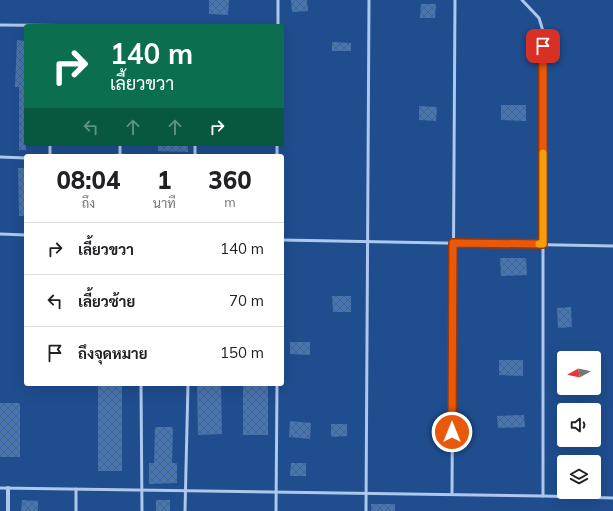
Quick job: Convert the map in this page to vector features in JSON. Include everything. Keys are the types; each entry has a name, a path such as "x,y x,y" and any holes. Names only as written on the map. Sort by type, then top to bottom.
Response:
{"street":[{"path":"8,488 8,511"}],"lane":[{"path":"278,0 278,24"},
{"path":"366,511 369,0"},
{"path":"452,494 455,0"},
{"path":"522,0 539,18 543,30 544,496"},
{"path":"0,25 24,25"},
{"path":"0,157 24,158"},
{"path":"0,234 24,235"},
{"path":"284,240 613,246"},
{"path":"141,386 142,511"},
{"path":"185,511 188,386"},
{"path":"276,386 276,511"},
{"path":"0,488 452,494 613,498"},
{"path":"76,489 76,511"}],"building":[{"path":"209,0 229,0 228,15 209,14"},
{"path":"291,0 307,0 308,11 292,12"},
{"path":"421,4 436,4 435,18 420,18"},
{"path":"17,40 24,41 24,146 26,146 26,150 19,150 19,87 15,87"},
{"path":"332,42 351,43 351,51 332,51"},
{"path":"501,105 526,105 526,121 501,120"},
{"path":"419,106 437,107 436,121 419,120"},
{"path":"158,146 188,146 188,152 158,151"},
{"path":"18,168 24,168 24,216 19,216"},
{"path":"500,258 526,258 527,275 501,276"},
{"path":"332,296 351,296 351,312 333,312"},
{"path":"571,307 572,327 558,328 557,308"},
{"path":"290,342 310,342 310,355 290,354"},
{"path":"499,360 523,360 523,376 499,375"},
{"path":"98,386 122,386 122,471 98,471"},
{"path":"197,386 221,386 222,434 198,435"},
{"path":"243,386 268,386 268,435 243,435"},
{"path":"0,403 20,403 20,457 0,457"},
{"path":"524,415 525,427 498,428 497,416"},
{"path":"290,421 311,423 310,439 289,437"},
{"path":"331,424 347,424 347,436 331,437"},
{"path":"155,427 173,427 172,463 177,463 177,483 149,484 149,463 154,463"},
{"path":"291,463 306,463 306,476 290,476"},
{"path":"22,500 38,501 38,511 21,511"},
{"path":"156,500 170,500 170,511 156,511"},
{"path":"371,504 395,504 395,511 371,511"}],"slow traffic":[{"path":"539,244 543,244 543,153"}],"route":[{"path":"452,432 453,243 543,244 543,46"}]}
